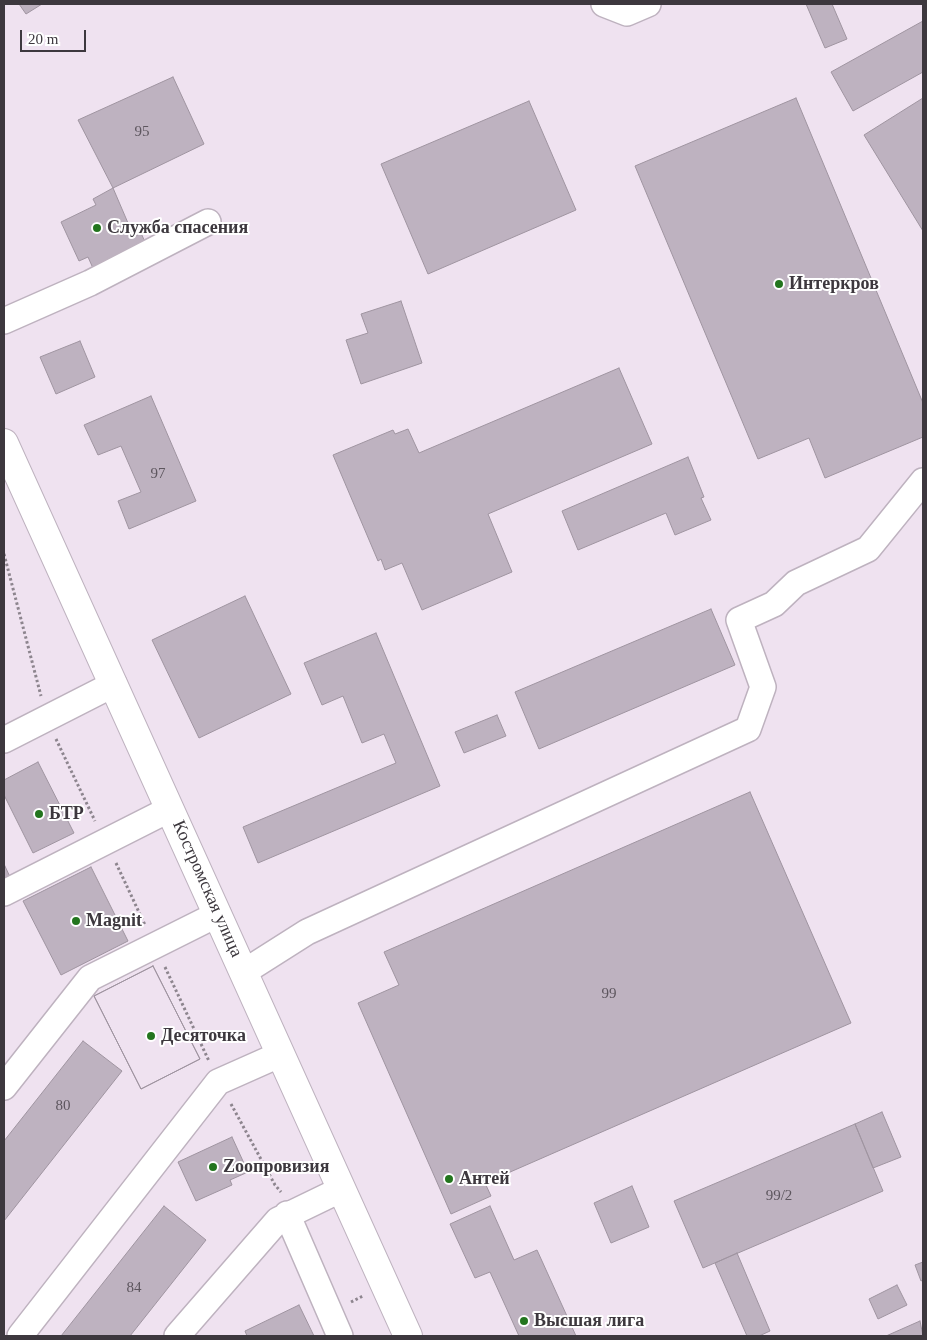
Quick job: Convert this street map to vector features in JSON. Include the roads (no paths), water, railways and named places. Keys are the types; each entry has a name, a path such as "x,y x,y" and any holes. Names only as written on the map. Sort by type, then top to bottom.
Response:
{"main road":[{"name":"Костромская улица","path":"4,442 408,1336"}],"street":[{"path":"604,4 627,13 648,4"},
{"path":"4,320 90,283 208,222"},
{"path":"244,972 307,932 748,730 763,686 739,620 774,604 796,583 868,550 923,481"},
{"path":"4,740 114,684"},
{"path":"4,893 170,809"},
{"path":"4,1087 90,978 218,914"},
{"path":"20,1336 218,1082 281,1054"},
{"path":"177,1336 270,1228 287,1214 342,1189"},
{"path":"287,1214 340,1336"}],"place":[{"name":"Служба спасения","path":"97,228"},
{"name":"Интеркров","path":"779,284"},
{"name":"БТР","path":"39,814"},
{"name":"Magnit","path":"76,921"},
{"name":"Десяточка","path":"151,1036"},
{"name":"Zоопровизия","path":"213,1167"},
{"name":"Антей","path":"449,1179"},
{"name":"Высшая лига","path":"524,1321"}]}
